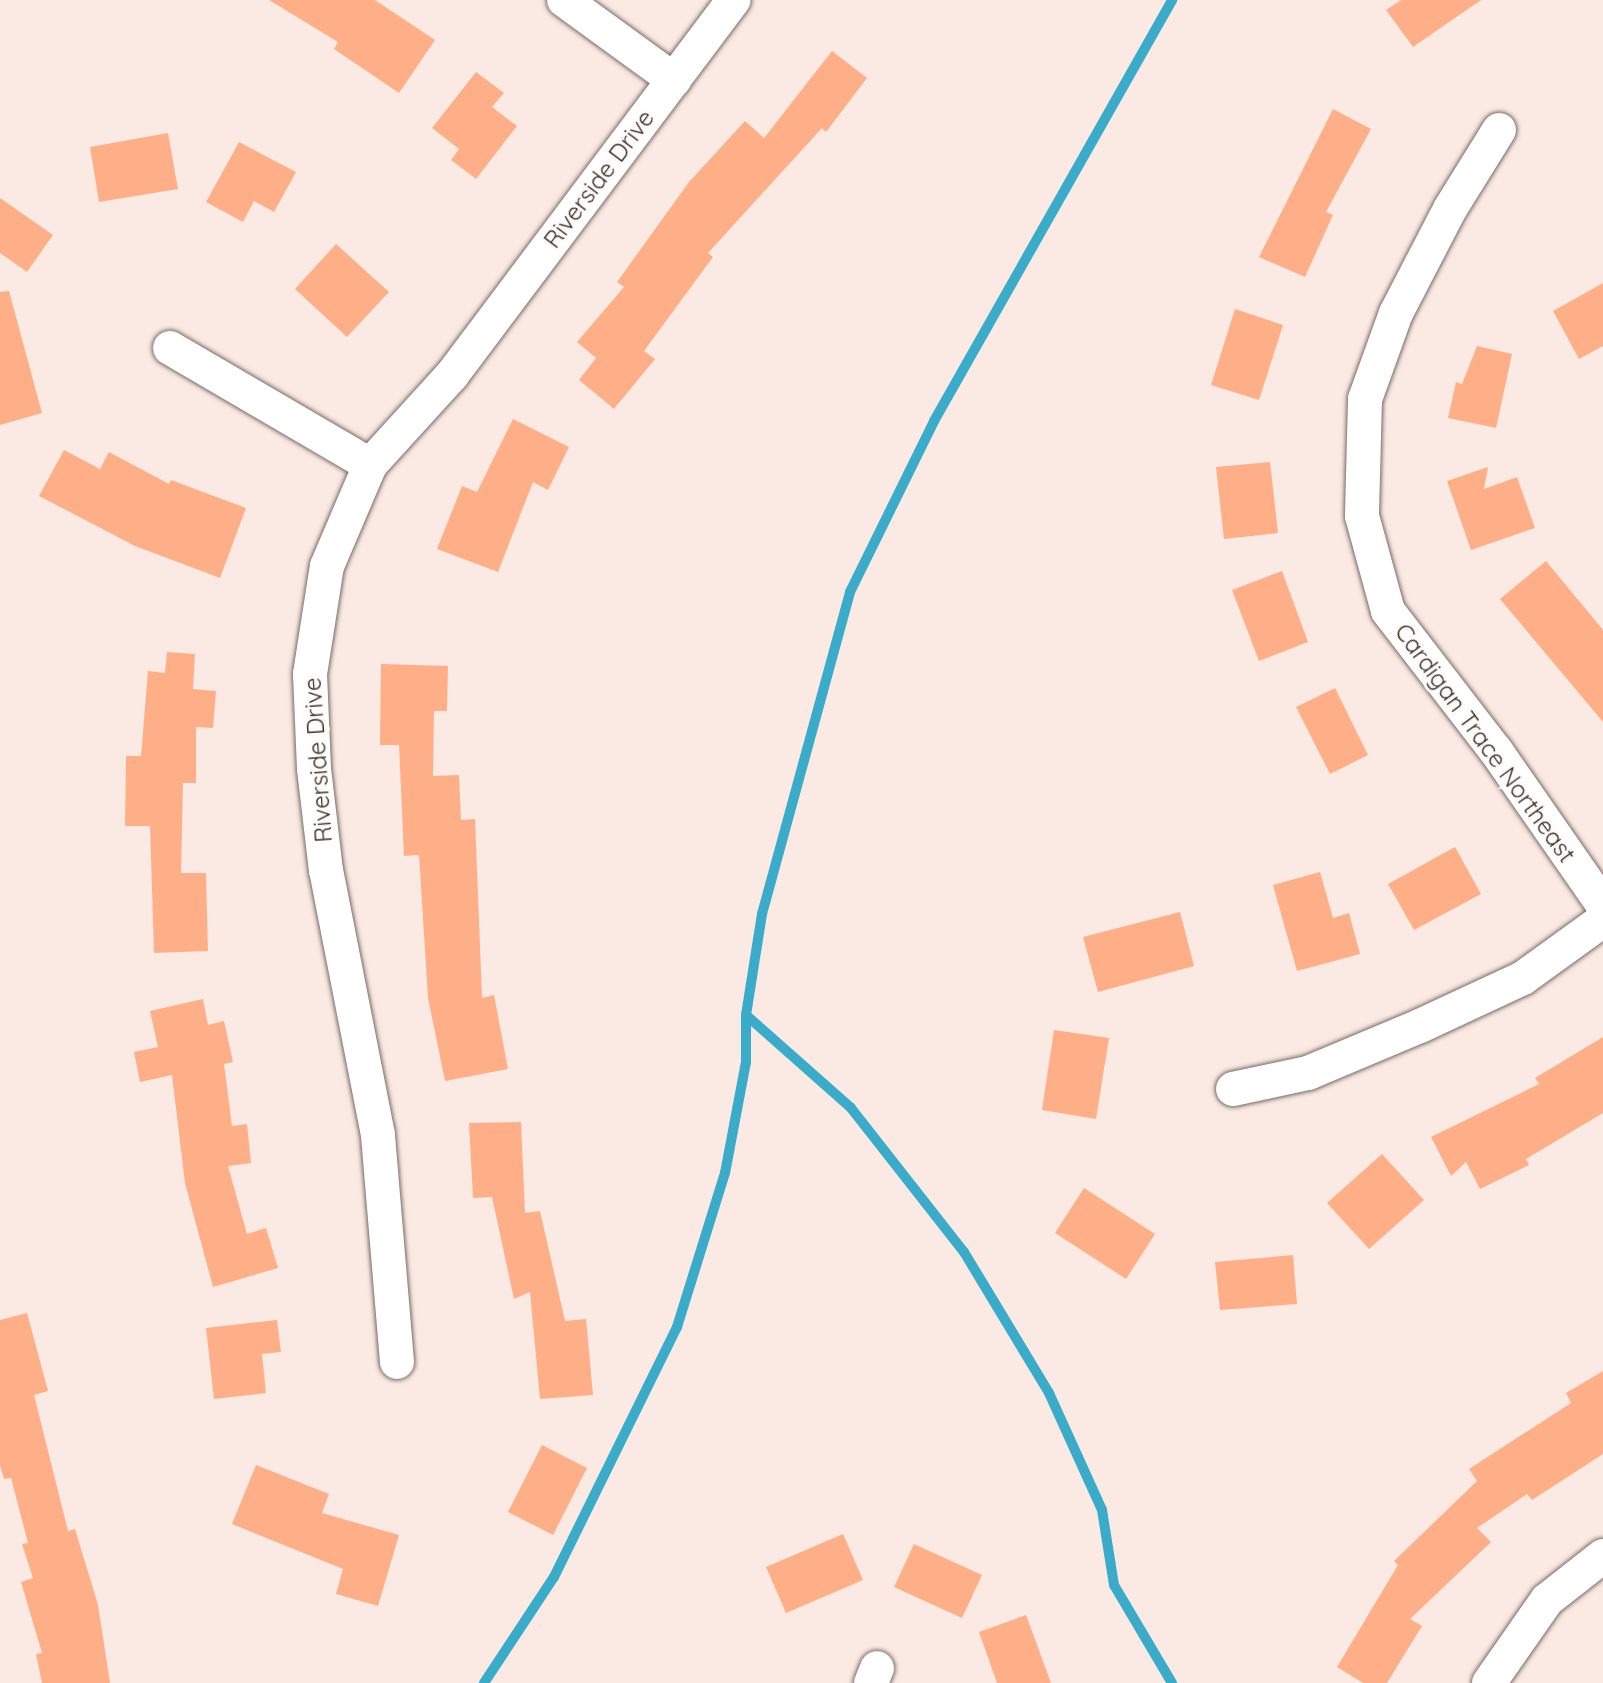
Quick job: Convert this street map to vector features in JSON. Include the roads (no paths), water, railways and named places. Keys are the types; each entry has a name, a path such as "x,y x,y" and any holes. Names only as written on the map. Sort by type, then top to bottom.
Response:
{"street":[{"path":"564,0 674,80"},
{"name":"Riverside Drive","path":"397,1362 378,1135 326,871 310,674 327,566 370,465 452,375 734,0"},
{"name":"Cardigan Trace Northeast","path":"1499,130 1450,209 1396,313 1365,399 1362,516 1388,611 1496,751 1603,905"},
{"path":"170,348 370,465"},
{"path":"1233,1089 1308,1073 1420,1026 1523,978 1603,920"},
{"path":"1489,1683 1547,1600 1603,1556"}],"waterway":[{"path":"484,1683 554,1577 677,1327 725,1173 746,1062 746,1015 762,914 850,592 934,421 1172,0"},
{"path":"746,1015 851,1108 964,1252 1049,1393 1102,1510 1114,1585 1172,1683"}]}
